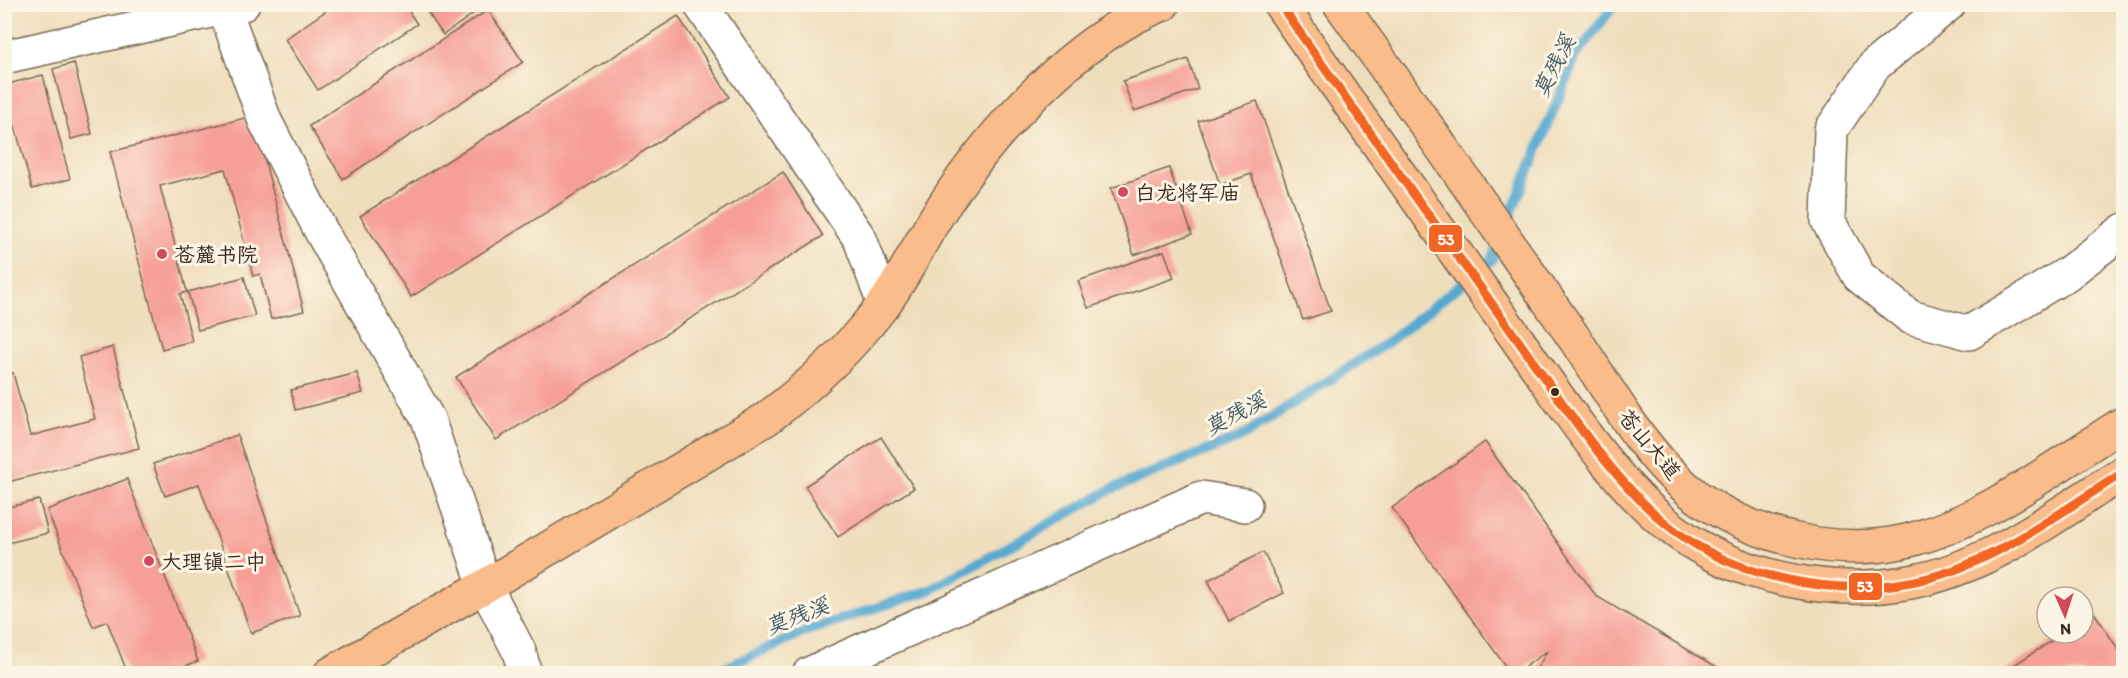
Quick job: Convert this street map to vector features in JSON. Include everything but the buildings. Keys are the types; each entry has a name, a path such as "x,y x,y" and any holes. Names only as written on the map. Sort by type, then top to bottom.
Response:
{"main road":[{"path":"330,674 485,586 766,419 818,377 884,304 942,208 982,152 1031,96 1120,26 1163,4"},
{"name":"苍山大道","path":"1280,4 1351,108 1544,375 1626,484 1672,529 1712,552 1753,569 1810,584 1844,587 1912,582 1951,572 2015,540 2124,472"},
{"name":"苍山大道","path":"1341,4 1579,345 1618,406 1658,458 1698,496 1740,520 1795,539 1815,543 1878,545 1937,532 1994,504 2124,423"}],"street":[{"path":"700,4 860,239 884,304"},
{"path":"1949,4 1875,65 1831,130 1828,220 1859,276 1910,317 1969,333 2067,274 2124,230"},
{"path":"4,57 234,7 265,121 321,231 428,419 485,586 522,662"},
{"path":"809,674 1201,498 1245,505"}],"waterway":[{"name":"莫残溪","path":"711,674 809,630 930,590 1112,489 1241,437 1388,342 1492,260 1576,56 1615,4"}],"transit line":[{"name":"53","path":"1280,4 1589,440 1652,512 1699,547 1756,572 1787,580 1850,587 1910,582 1939,575 1995,552 2048,522 2124,472"}],"place":[{"name":"白龙将军庙","path":"1123,192"},
{"name":"苍麓书院","path":"162,254"},
{"name":"大理镇二中","path":"149,561"}]}
